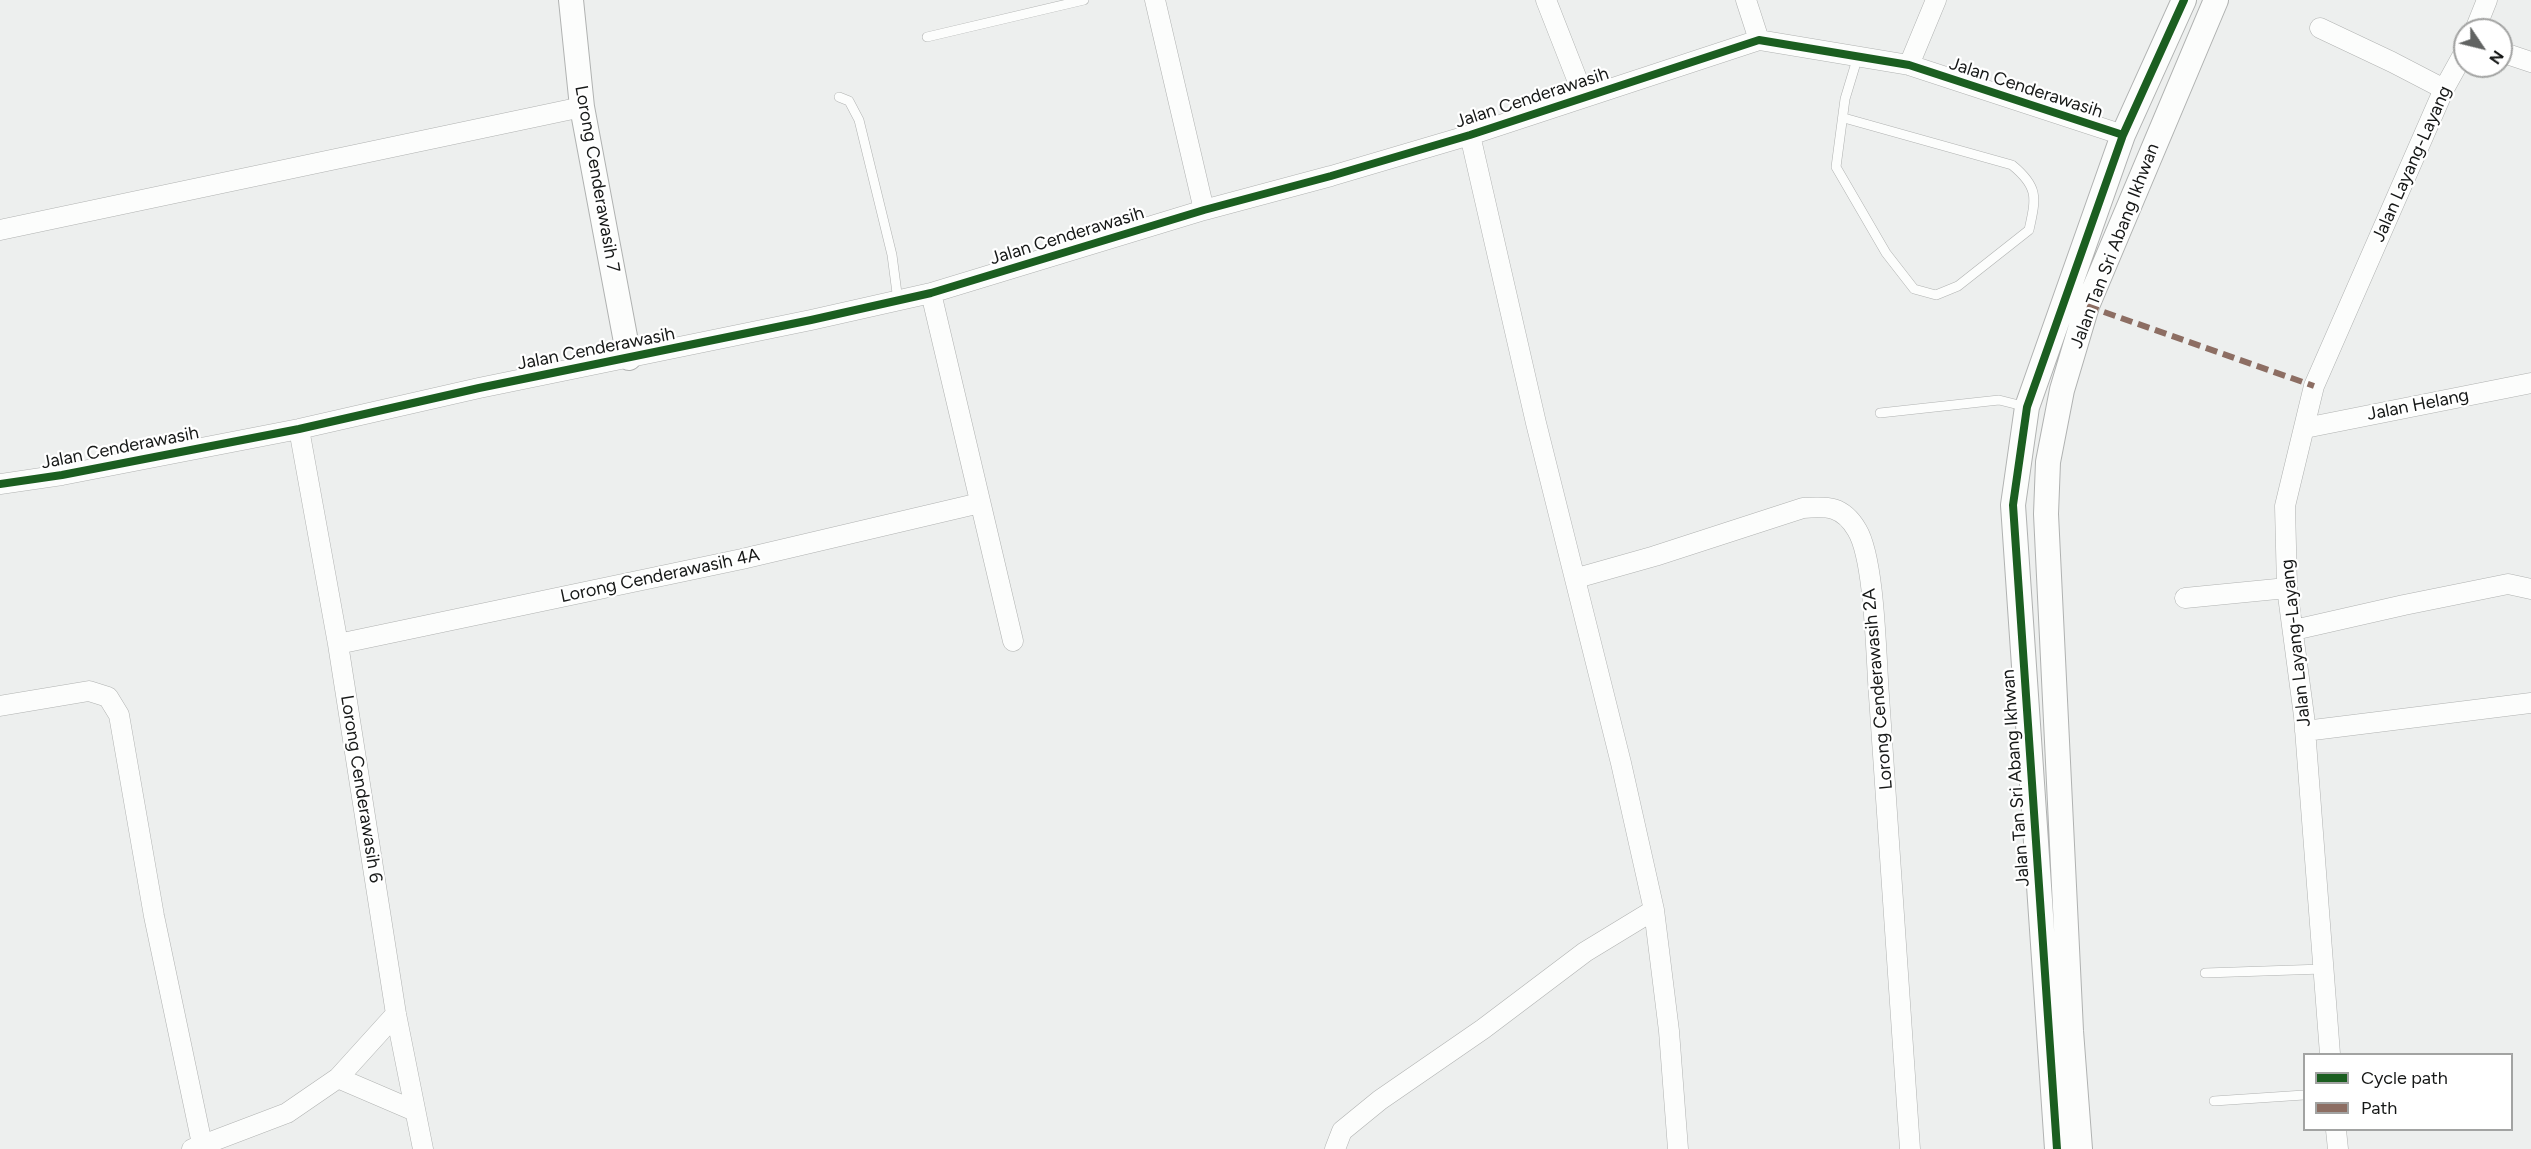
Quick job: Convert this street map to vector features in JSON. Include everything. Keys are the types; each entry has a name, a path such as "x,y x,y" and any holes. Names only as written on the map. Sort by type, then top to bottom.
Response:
{"street":[{"name":"Lorong Cenderawasih 7","path":"571,0 582,107 629,358"},
{"path":"1155,0 1204,210"},
{"path":"1546,0 1584,97"},
{"path":"1746,0 1759,40"},
{"path":"1908,65 1936,0"},
{"name":"Jalan Tan Sri Abang Ikhwan","path":"2057,1149 2013,505 2027,407 2123,135 2184,0"},
{"name":"Jalan Tan Sri Abang Ikhwan","path":"2080,1149 2071,1032 2055,714 2046,514 2048,462 2062,390 2087,306 2216,0"},
{"path":"2480,18 2487,0"},
{"path":"2320,28 2444,89"},
{"name":"Jalan Cenderawasih","path":"0,484 62,475 299,429 479,388 931,293 1204,210 1470,135 1759,40 1908,65 2123,135"},
{"path":"2513,56 2531,62"},
{"name":"Jalan Layang-Layang","path":"2330,1053 2305,731 2287,588 2285,506 2314,386 2453,73"},
{"path":"0,230 582,107"},
{"path":"1470,135 1536,423 1577,578 1654,910 1669,1031 1678,1149"},
{"path":"931,293 1013,641"},
{"name":"Jalan Helang","path":"2305,428 2531,383"},
{"name":"Lorong Cenderawasih 6","path":"299,429 338,644 396,1014 423,1149"},
{"name":"Lorong Cenderawasih 4A","path":"338,644 775,552 980,503"},
{"name":"Lorong Cenderawasih 2A","path":"1577,578 1655,556 1803,508 1828,506 1841,512 1857,530 1867,556 1873,614 1898,942 1910,1149"},
{"path":"2294,630 2508,584 2531,589"},
{"path":"2185,598 2287,588"},
{"path":"0,706 89,691 108,698 119,715 154,916 199,1147 286,1113 338,1078 396,1014"},
{"path":"2305,731 2531,703"},
{"path":"1335,1149 1342,1131 1380,1100 1483,1029 1585,952 1654,910"},
{"path":"338,1078 415,1111"},
{"path":"2336,1131 2338,1149"}],"lane":[{"path":"927,37 1084,0"},
{"path":"1844,118 2012,165 2029,179 2035,203 2029,230 1958,285 1936,296 1914,289 1886,253 1836,167 1845,99 1858,56"},
{"path":"840,97 849,101 859,120 892,255 898,301"},
{"path":"1880,413 1999,400 2027,407"},
{"path":"2205,973 2323,969"},
{"path":"2214,1101 2303,1095"}],"marked path":[{"path":"2087,306 2314,386"}],"cycle path":[{"path":"2057,1149 2013,505 2027,407 2123,135 2184,0"},
{"path":"0,484 62,475 299,429 479,388 931,293 1204,210 1470,135 1759,40 1909,65 2123,135"}]}
